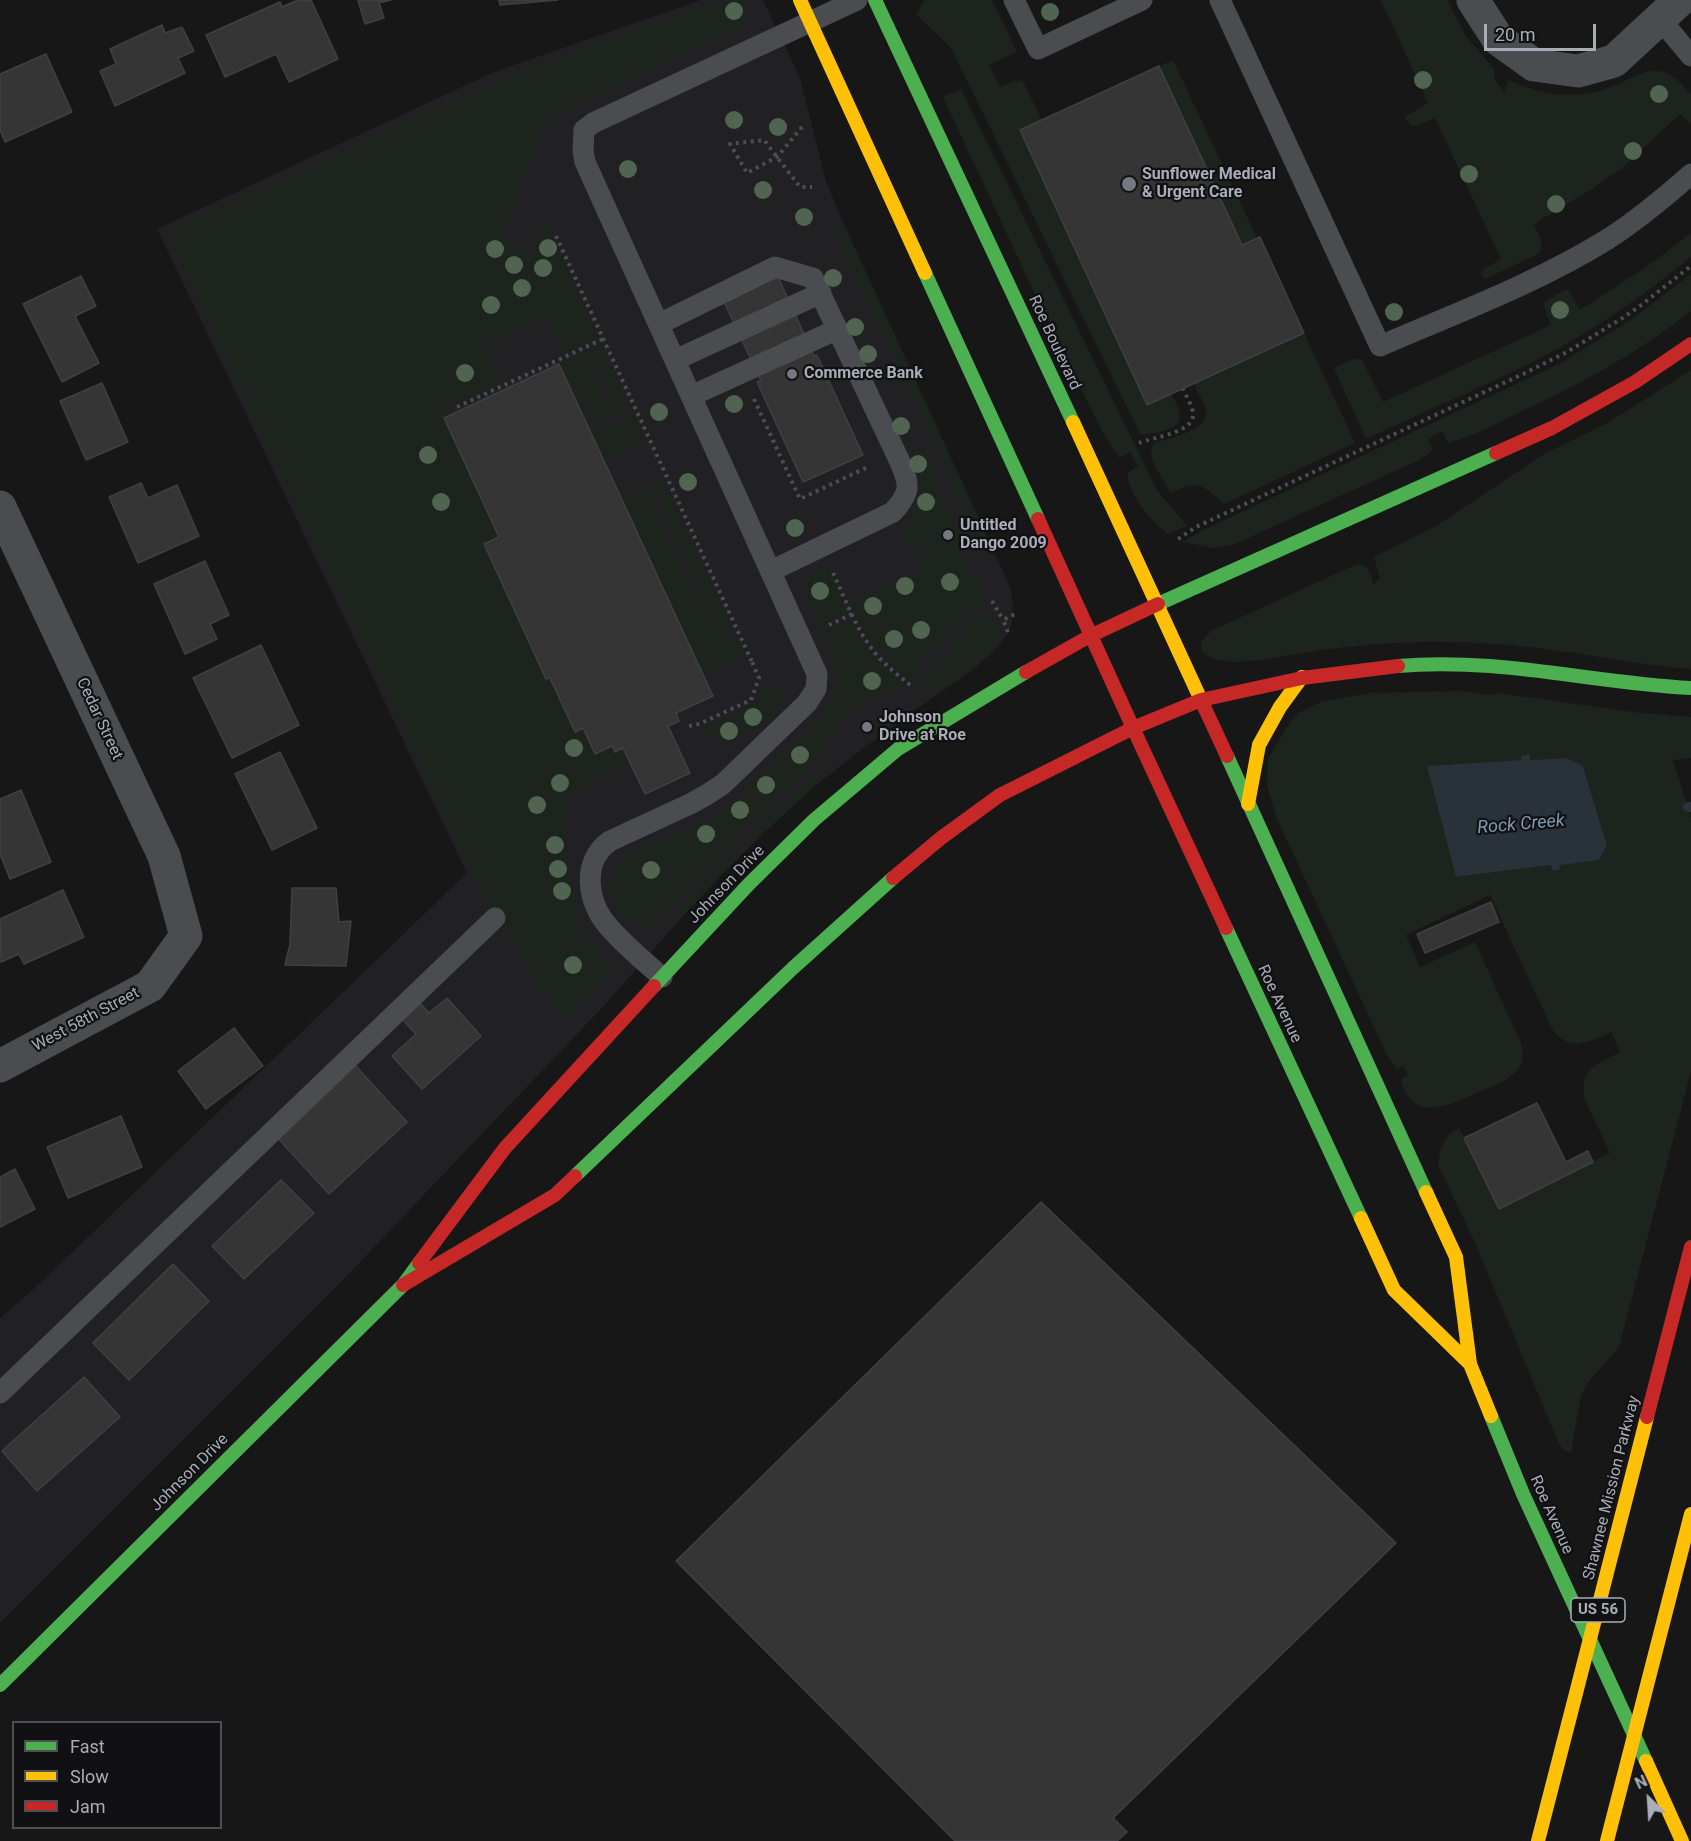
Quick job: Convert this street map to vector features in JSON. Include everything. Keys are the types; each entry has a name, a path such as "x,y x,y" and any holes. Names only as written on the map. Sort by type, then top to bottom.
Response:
{"main road":[{"path":"800,0 1090,636"},
{"name":"Roe Boulevard","path":"875,0 1201,700"},
{"name":"Johnson Drive","path":"0,1685 403,1285 505,1148 749,884 814,820 898,749 1090,636 1552,428 1635,382 1691,344"},
{"name":"Roe Avenue","path":"1090,636 1394,1290 1470,1364"},
{"name":"Johnson Drive","path":"403,1285 555,1195 793,968 941,838 1000,795 1133,728 1201,700 1302,677 1401,666 1474,664 1536,669 1639,684 1691,688"},
{"path":"1248,804 1259,746 1280,706 1302,677"},
{"name":"Roe Avenue","path":"1201,700 1456,1257 1470,1364 1523,1494 1682,1841"},
{"name":"Shawnee Mission Parkway","path":"1538,1841 1691,1248"},
{"path":"1607,1841 1691,1514"}],"street":[{"path":"1473,0 1498,39 1534,64 1578,71 1614,61 1670,10"},
{"name":"Cedar Street","path":"0,507 164,856 186,936"},
{"name":"West 58th Street","path":"0,1065 150,986 186,936"}],"lane":[{"path":"662,977 608,926 601,915 591,887 590,872 594,859 600,848 610,841 692,803 723,784 807,703 818,682 817,674 771,571 585,162 584,130 593,123 857,0"},
{"path":"1014,0 1038,49 1142,0"},
{"path":"1220,0 1380,346 1549,272 1608,238 1666,196 1691,174"},
{"path":"1670,10 1691,56"},
{"path":"659,324 775,267 813,278 906,478 908,488 906,495 893,512 771,571"},
{"path":"675,360 821,293"},
{"path":"691,396 837,329"},
{"path":"0,1393 495,918"}],"path":[{"path":"802,127 777,157 747,173 730,144 764,140 777,157 800,187 812,187"},
{"path":"556,236 759,678 751,700 699,724 689,726"},
{"path":"1178,539 1196,527 1567,352 1640,306 1691,266"},
{"path":"457,407 603,339"},
{"path":"1139,443 1188,427 1194,417 1183,389"},
{"path":"753,397 800,499 877,462"},
{"path":"832,571 872,650 910,685"},
{"path":"992,601 1008,632"},
{"path":"1002,620 1017,613"},
{"path":"820,629 852,614"}],"shaded area":[{"path":"701,0 763,0 800,78 826,181 839,213 1010,587 1013,603 1012,622 1008,632 1000,644 974,669 899,721 817,784 779,818 705,891 602,1008 341,1282 0,1623 0,1318 36,1287 467,873 157,229 494,72"},
{"path":"726,0 740,0 750,23 570,107 552,119 538,138 501,240 533,253 545,223 597,336 564,352 547,316 486,346 501,381 440,410 499,537 484,544 546,679 550,678 575,732 583,728 595,754 612,746 623,748 630,761 582,790 568,807 565,817 565,845 576,914 585,932 613,967 567,1019 543,993 473,873 166,233 534,65"},
{"path":"925,0 992,0 1017,52 989,65 1000,87 1016,80 1017,83 1022,80 1042,120 1020,130 1147,405 1171,394 1177,406 1180,418 1178,423 1169,429 1140,434 953,52 916,14"},
{"path":"1381,0 1447,0 1465,35 1495,70 1494,79 1504,92 1509,80 1542,92 1574,95 1598,91 1647,72 1657,71 1678,81 1691,95 1691,124 1680,114 1622,168 1534,224 1541,243 1538,254 1485,279 1481,271 1501,259 1435,118 1413,127 1406,120 1406,116 1428,103"},
{"path":"1173,60 1257,238 1242,245 1159,66"},
{"path":"961,89 1157,490 1187,526 1168,534 1147,515 1136,499 1127,473 1138,466 1130,452 1119,458 1102,431 1053,333 943,97"},
{"path":"839,222 845,227 979,519 982,529 976,533 833,225"},
{"path":"1691,233 1691,257 1601,323 1522,367 1366,439 1334,368 1351,360 1362,360 1383,402 1551,325 1543,303 1564,290 1568,290 1580,310 1648,266"},
{"path":"1691,274 1691,311 1650,341 1584,380 1466,437 1448,443 1442,431 1428,439 1433,450 1419,460 1235,544 1214,548 1182,542 1205,529 1559,364 1629,321"},
{"path":"1304,333 1355,443 1224,504 1200,486 1188,486 1171,493 1153,461 1152,448 1154,443 1193,430 1204,420 1205,407 1194,384"},
{"path":"601,346 630,407 595,423 580,391 573,394 559,364","holes":["593,363 598,365 610,392 606,398 589,368"]},
{"path":"1691,370 1691,669 1534,648 1454,642 1374,644 1235,662 1222,661 1201,651 1201,642 1211,631 1357,564 1367,568 1374,584 1380,578 1374,557 1436,526 1544,454 1609,422"},
{"path":"634,416 645,440 603,459 592,435"},
{"path":"920,447 967,548 963,559 964,569 969,576 980,576 984,601 908,679 875,647 852,603 923,570 904,531 917,492 915,476 906,453"},
{"path":"662,480 718,601 710,605 714,613 722,609 743,655 702,674 621,499","holes":["652,496 658,497 702,592 700,599 697,600 695,597 650,501"]},
{"path":"828,568 848,613 819,626 807,601 805,588 810,577"},
{"path":"990,609 1004,638 989,656 941,691 911,690 978,617"},
{"path":"851,620 873,655 904,685 895,691 869,700 844,718 832,734 823,753 721,851 661,915 645,928 630,918 613,895 614,869 632,852 704,820 741,797 818,721 831,704 837,674 822,633"},
{"path":"762,687 786,695 754,728 746,734 730,739 719,739 701,734 702,729 755,704"},
{"path":"1461,691 1489,695 1498,693 1640,713 1691,717 1691,758 1673,760 1691,818 1691,1071 1619,1347 1586,1385 1581,1396 1571,1452 1565,1451 1559,1444 1476,1245 1438,1165 1441,1147 1449,1134 1459,1128 1499,1208 1610,1153 1585,1100 1584,1081 1587,1074 1597,1064 1620,1052 1611,1032 1579,1044 1565,1041 1552,1029 1490,895 1406,935 1420,967 1475,942 1521,1043 1523,1055 1521,1063 1517,1071 1503,1081 1446,1105 1434,1108 1423,1107 1414,1103 1406,1094 1401,1079 1408,1075 1404,1066 1397,1069 1387,1055 1277,819 1267,786 1268,759 1290,722 1300,712 1323,701 1371,693","holes":["1530,755 1530,760 1567,758 1583,766 1607,844 1559,865 1559,870 1552,870 1551,865 1457,877 1427,766 1522,760"]},
{"path":"818,771 817,784 768,829 750,841 747,837"},
{"path":"739,844 742,847 733,863 687,912 675,922 663,927 676,911"}],"water":[{"name":"Rock Creek","path":"1530,754 1530,760 1567,758 1583,766 1607,845 1599,860 1560,865 1559,870 1552,870 1551,865 1456,877 1427,766 1521,760 1521,756"}],"building":[{"path":"298,0 311,0 338,59 289,82 276,54 225,77 206,35 280,2 282,7"},
{"path":"358,0 391,0 379,3 384,18 365,24"},
{"path":"499,0 558,0 500,5"},
{"path":"162,25 165,33 182,27 194,51 178,58 185,73 115,106 100,71 116,64 110,49"},
{"path":"46,54 72,112 5,142 0,130 0,74"},
{"name":"Sunflower Medical & Urgent Care","path":"1159,66 1242,245 1260,237 1304,333 1147,405 1020,130"},
{"path":"81,276 96,306 75,316 99,363 62,382 23,304"},
{"name":"Commerce Bank","path":"778,277 863,455 803,482 757,382 761,381 724,302"},
{"path":"559,364 713,696 676,713 679,721 668,726 690,773 645,794 623,748 615,752 612,746 595,754 583,728 575,732 550,678 546,679 484,544 499,537 444,418"},
{"path":"102,383 128,442 86,460 60,401"},
{"path":"141,483 148,498 177,485 199,536 138,563 109,497"},
{"path":"205,561 229,615 210,624 217,639 185,654 154,584"},
{"path":"261,645 299,725 232,758 193,678"},
{"path":"280,752 317,828 272,850 235,774"},
{"path":"21,790 51,862 10,879 0,854 0,799"},
{"path":"292,888 336,888 339,922 351,921 346,966 285,965 290,944"},
{"path":"63,890 84,937 24,964 19,954 1,962 0,919"},
{"path":"1491,902 1499,922 1425,953 1417,934"},
{"path":"447,998 481,1036 422,1089 392,1056 416,1034 402,1019 420,1003 429,1013"},
{"path":"234,1028 263,1066 206,1109 178,1071"},
{"path":"352,1062 407,1122 329,1194 274,1134"},
{"path":"1537,1103 1566,1162 1588,1151 1593,1162 1499,1209 1464,1138"},
{"path":"121,1116 142,1167 68,1198 47,1147"},
{"path":"15,1169 35,1209 0,1227 0,1177"},
{"path":"281,1180 314,1213 244,1279 212,1246"},
{"path":"1041,1202 1396,1543 1113,1818 1127,1832 1117,1841 955,1841 676,1561"},
{"path":"173,1264 209,1301 129,1380 93,1343"},
{"path":"84,1377 120,1417 37,1491 2,1451"}],"traffic: fast":[{"path":"875,0 1073,422"},
{"path":"925,273 1038,519"},
{"path":"1158,604 1496,453"},
{"path":"1398,666 1472,665 1691,688"},
{"path":"654,986 749,884 814,820 898,749 1026,672"},
{"path":"1227,756 1426,1192"},
{"path":"575,1176 793,968 893,878"},
{"path":"1226,928 1361,1218"},
{"path":"0,1685 403,1285 419,1263"},
{"path":"1491,1416 1523,1494 1646,1761"}],"traffic: slow":[{"path":"800,0 925,273"},
{"path":"1073,422 1201,700"},
{"path":"1248,804 1259,745 1280,707 1302,677"},
{"path":"1426,1192 1456,1257 1470,1364 1491,1416"},
{"path":"1361,1218 1394,1290 1470,1364"},
{"path":"1538,1841 1647,1417"},
{"path":"1607,1841 1691,1514"},
{"path":"1646,1761 1682,1841"}],"traffic: jam":[{"path":"1496,453 1552,428 1635,382 1691,344"},
{"path":"1038,519 1133,728"},
{"path":"1026,672 1090,636 1158,604"},
{"path":"1201,700 1302,678 1398,666"},
{"path":"893,878 941,838 1000,795 1133,728 1201,700 1227,756"},
{"path":"1133,728 1226,928"},
{"path":"419,1263 505,1148 654,986"},
{"path":"403,1285 555,1195 575,1176"},
{"path":"1647,1417 1691,1247"}],"place":[{"name":"Sunflower Medical & Urgent Care","path":"1129,184"},
{"name":"Commerce Bank","path":"792,374"},
{"name":"Untitled Dango 2009","path":"948,535"},
{"name":"Johnson Drive at Roe","path":"867,727"}]}
